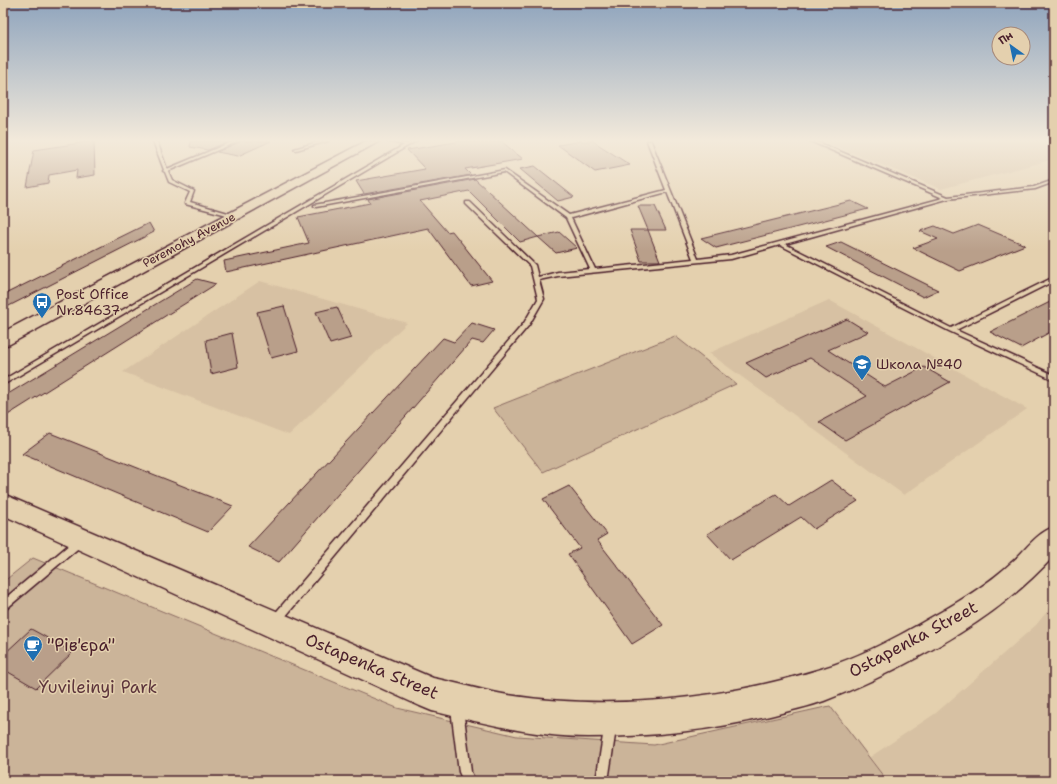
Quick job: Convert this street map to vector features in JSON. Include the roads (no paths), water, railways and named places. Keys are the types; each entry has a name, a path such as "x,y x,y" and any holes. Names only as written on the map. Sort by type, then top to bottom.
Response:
{"street":[{"name":"Peremohy Avenue","path":"3,340 306,178"},
{"name":"Ostapenka Street","path":"3,504 432,694 508,712 587,720 667,717 758,703 823,685 882,659 940,629 988,599 1021,572 1054,538"}],"lane":[{"path":"169,178 172,183 192,191 187,200 189,204 233,216"},
{"path":"3,383 350,178"},
{"path":"316,206 469,178"},
{"path":"514,178 568,217 593,271"},
{"path":"663,178 696,261"},
{"path":"899,178 947,198"},
{"path":"536,279 593,271 731,257 947,198 1034,188 1054,181"},
{"path":"568,217 668,190"},
{"path":"273,623 527,324 541,299 533,266 468,203"},
{"path":"782,244 952,330 1054,378"},
{"path":"952,330 1054,279"},
{"path":"3,606 82,539"},
{"path":"456,700 465,772 469,781"},
{"path":"602,781 611,719"}],"place":[{"name":"Post Office Nr.84637","path":"42,319"},
{"name":"Школа №40","path":"862,381"},
{"name":"\"Рів'єра\"","path":"33,662"}],"park label":[{"name":"Yuvileinyi Park","path":"98,687"}]}
